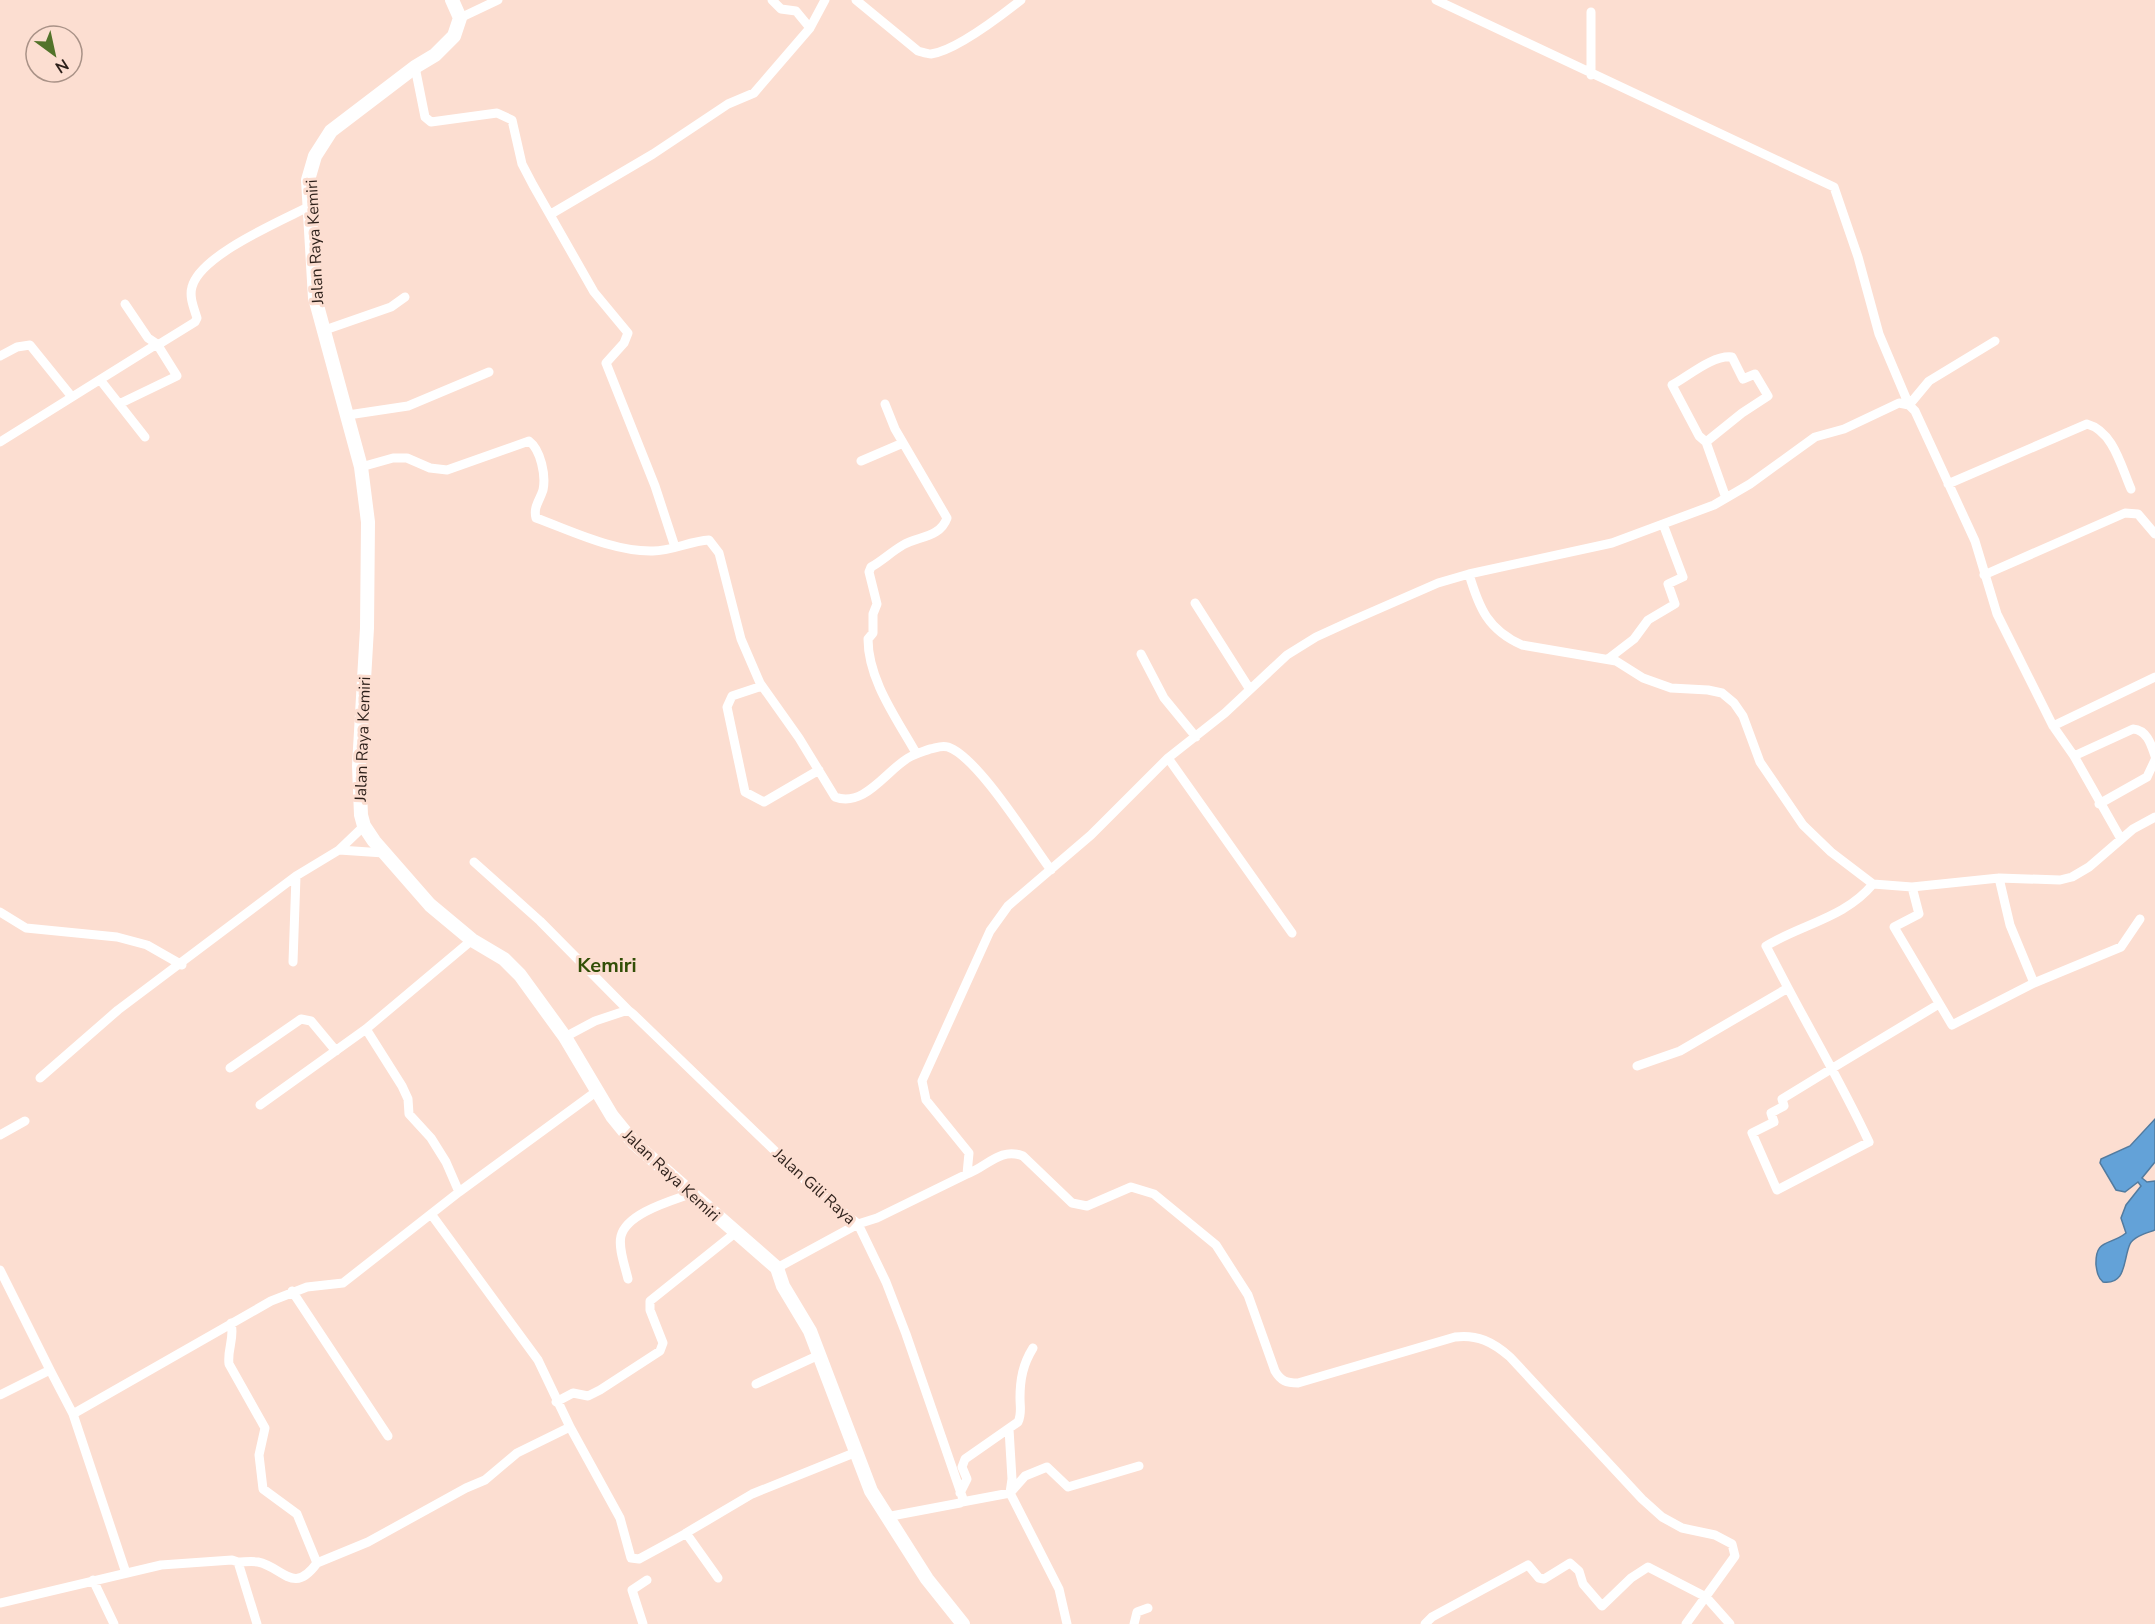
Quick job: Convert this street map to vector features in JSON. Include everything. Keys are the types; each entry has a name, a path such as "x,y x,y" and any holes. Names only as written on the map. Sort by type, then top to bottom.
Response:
{"street":[{"path":"452,0 460,18 498,0"},
{"path":"772,0 781,9 796,11 810,28"},
{"path":"551,214 653,154 728,104 754,93 810,28 825,0"},
{"path":"856,0 918,51 930,54 943,50 996,20 1021,0"},
{"path":"1436,0 1834,188 1858,257 1879,334 1909,405 1915,411 1975,541 1997,614 2053,726 2074,756 2099,804 2121,839"},
{"path":"1591,12 1592,75"},
{"name":"Jalan Raya Kemiri","path":"460,18 454,36 435,55 415,67 332,131 315,156 308,180 315,298 322,331 348,415 361,467 368,522 359,766 359,801 364,826 430,905 472,940 513,967 565,1038 597,1091 634,1143 777,1268 783,1286 810,1331 854,1453 886,1517 927,1579 963,1624"},
{"path":"415,67 425,117 431,122 500,114 512,120 522,164 594,292 628,333 624,343 606,363 655,486 675,547"},
{"path":"0,442 195,322 197,318 190,296 194,280 219,256 242,240 310,206"},
{"path":"322,331 376,313 405,297"},
{"path":"119,404 177,376 157,344 148,338 125,304"},
{"path":"1909,405 1929,381 1995,340"},
{"path":"0,356 17,347 30,345 72,397"},
{"path":"1706,442 1742,412 1768,396 1755,374 1743,379 1732,357 1725,357 1705,365 1672,386 1699,436 1706,442 1726,498"},
{"path":"348,415 408,406 489,372"},
{"path":"101,381 145,436"},
{"path":"967,1174 969,1153 926,1100 922,1081 990,931 1008,906 1051,870 1168,758 1196,737 1287,655 1316,637 1438,583 1469,574 1612,543 1663,524 1726,498 1815,436 1844,429 1886,407 1899,403 1909,405"},
{"path":"885,404 903,443 926,478 947,518 944,526 935,533 903,545 871,567 869,572 877,604 873,614 873,633 868,639 872,667 889,705 916,753"},
{"path":"1948,484 2087,424 2098,427 2106,435 2131,489"},
{"path":"361,467 393,458 407,458 430,468 447,470 529,441 536,449 543,471 543,490 536,507 536,518 593,539 638,550 654,551 709,540 719,553 741,639 762,686 835,797 853,799 863,795 916,753 940,746 948,747 964,758 979,773 1051,870"},
{"path":"861,461 903,443"},
{"path":"1984,575 2125,513 2138,514 2155,534"},
{"path":"1608,658 1634,639 1648,620 1675,604 1668,584 1683,577 1663,524"},
{"path":"1469,574 1482,613 1510,640 1535,648 1608,658 1656,684 1671,688 1722,693 1734,703 1743,716 1760,762 1803,825 1854,872 1874,884 1912,887 1999,878 2060,880 2072,877 2089,867 2133,829 2155,818"},
{"path":"1195,603 1249,688"},
{"path":"1141,654 1164,698 1196,737"},
{"path":"2053,726 2155,677"},
{"path":"762,686 732,696 727,707 745,792 764,802 819,770"},
{"path":"2074,756 2133,729 2145,735 2155,756"},
{"path":"1168,758 1292,933"},
{"path":"2099,804 2147,777 2154,767"},
{"path":"40,1078 118,1010 182,965 296,876 339,850 364,826"},
{"path":"339,850 384,852"},
{"name":"Jalan Gili Raya","path":"474,862 540,921 628,1011 807,1182 858,1224 886,1282 906,1335 961,1497"},
{"path":"293,962 296,876"},
{"path":"1999,878 2010,925 2034,983"},
{"path":"1874,884 1860,897 1829,918 1766,946 1831,1069 1869,1142 1777,1190 1752,1132 1774,1121 1771,1113 1784,1106 1782,1099 1831,1069 1939,1004"},
{"path":"1912,887 1919,914 1894,927 1953,1025 2034,983 2121,947 2140,919"},
{"path":"0,912 27,928 117,937 147,945 182,965"},
{"path":"260,1106 366,1029 472,940"},
{"path":"1637,1066 1680,1051 1788,988"},
{"path":"565,1038 595,1021 628,1011"},
{"path":"230,1068 301,1019 311,1021 336,1051"},
{"path":"366,1029 402,1086 408,1098 409,1114 441,1154 459,1192"},
{"path":"73,1414 231,1323 292,1291 343,1282 459,1192 597,1091"},
{"path":"0,1135 25,1121"},
{"path":"777,1268 858,1224 877,1218 1005,1153 1013,1152 1023,1156 1072,1203 1079,1205 1087,1206 1131,1187 1154,1194 1216,1245 1248,1295 1275,1371 1280,1379 1287,1383 1298,1383 1455,1336 1467,1335 1488,1340 1510,1357 1642,1499 1662,1516 1682,1528 1715,1535 1732,1544 1735,1556 1686,1624"},
{"path":"628,1279 621,1244 624,1230 648,1209 690,1194"},
{"path":"431,1214 538,1360 556,1402 620,1518 631,1557 639,1559 752,1494 854,1453"},
{"path":"556,1402 573,1393 588,1396 660,1351 663,1342 650,1310 650,1301 735,1233"},
{"path":"0,1270 24,1313 73,1414 126,1573"},
{"path":"292,1291 387,1436"},
{"path":"231,1323 234,1340 229,1352 229,1364 265,1428 259,1455 263,1489 297,1514 317,1563"},
{"path":"961,1497 967,1479 962,1467 965,1459 1009,1429 1021,1416 1021,1376 1026,1360 1034,1348"},
{"path":"756,1384 819,1355"},
{"path":"0,1395 50,1370"},
{"path":"0,1603 175,1563 227,1560 257,1562 283,1577 295,1579 307,1574 317,1563 368,1542 466,1488 485,1480 517,1453 570,1427"},
{"path":"1009,1429 1012,1479 1010,1493 1059,1589 1067,1624"},
{"path":"886,1517 961,1497 1010,1493 1025,1476 1042,1468 1051,1470 1068,1487 1139,1466"},
{"path":"685,1534 718,1578"},
{"path":"238,1562 257,1624"},
{"path":"1425,1624 1432,1617 1528,1565 1539,1578 1544,1579 1568,1564 1573,1564 1579,1571 1583,1584 1602,1606 1631,1578 1648,1567 1706,1597 1730,1624"},
{"path":"93,1580 114,1624"},
{"path":"643,1624 632,1590 647,1580"},
{"path":"1134,1624 1137,1612 1148,1608"}],"water":[{"path":"2155,1119 2155,1162 2142,1178 2147,1182 2155,1181 2155,1230 2132,1241 2120,1275 2111,1282 2103,1282 2096,1268 2098,1250 2101,1246 2126,1233 2121,1218 2126,1205 2141,1186 2138,1182 2125,1192 2116,1190 2100,1163 2101,1159 2130,1146"}],"district":[{"name":"Kemiri","path":"607,965"}]}
